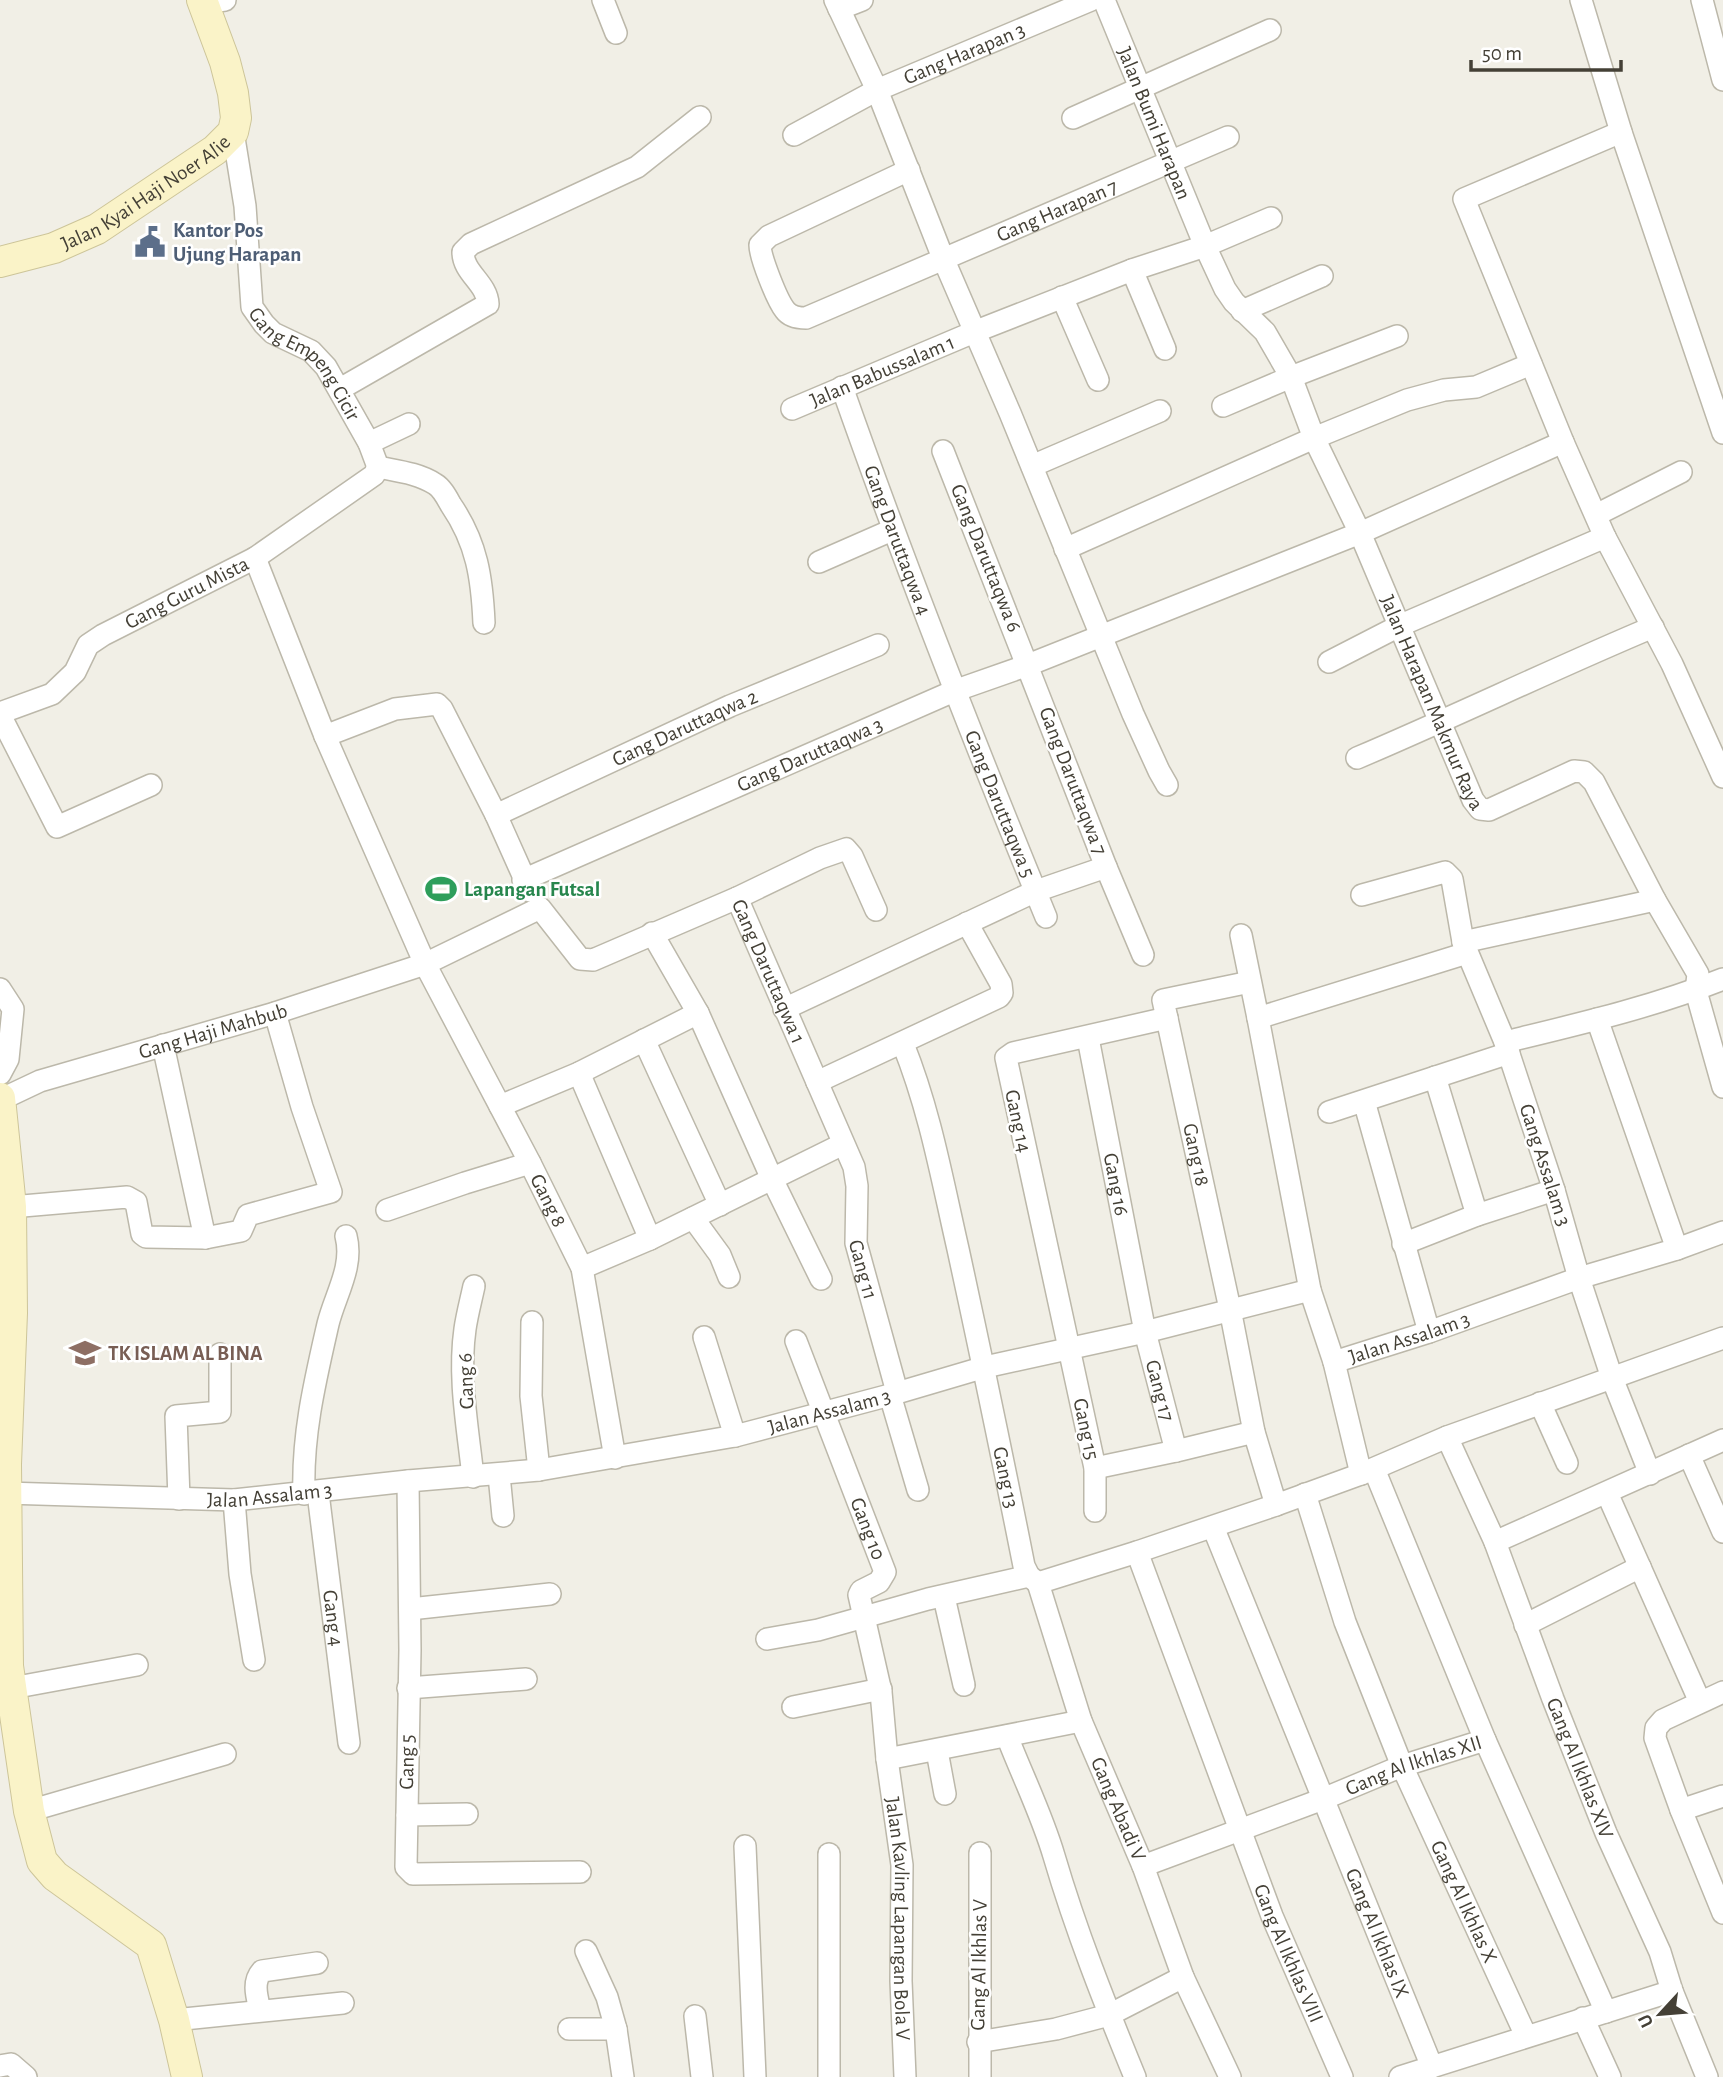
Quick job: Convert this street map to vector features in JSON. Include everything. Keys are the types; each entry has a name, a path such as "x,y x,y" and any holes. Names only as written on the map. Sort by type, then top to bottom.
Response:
{"street":[{"path":"603,0 616,33"},
{"path":"862,0 837,5 877,90 943,258 1138,725 1167,785"},
{"name":"Gang Harapan 3","path":"794,135 877,90 1091,0"},
{"name":"Jalan Bumi Harapan","path":"1104,0 1225,289 1242,311 1265,332 1291,377"},
{"path":"1581,0 1621,132 1723,433"},
{"name":"Jalan Kyai Haji Noer Alie","path":"0,262 54,248 97,229 215,150 233,132 236,118 233,93 210,1"},
{"path":"1711,10 1723,80"},
{"path":"1073,118 1270,30"},
{"path":"340,388 488,304 488,295 463,261 463,252 471,244 637,167 700,117"},
{"name":"Gang Empeng Cicir","path":"233,132 245,206 251,307 273,333 311,351 326,367 369,443 378,467"},
{"path":"1621,132 1464,199 1563,442 1605,537 1653,627 1723,777"},
{"name":"Gang Harapan 7","path":"909,170 769,236 760,245 760,256 785,311 796,318 806,318 1228,137"},
{"path":"974,332 1132,270 1205,246 1271,218"},
{"path":"1132,270 1164,349"},
{"path":"1242,311 1322,276"},
{"path":"1062,297 1098,380"},
{"name":"Jalan Babussalam 1","path":"792,409 974,332"},
{"path":"1223,406 1397,336"},
{"path":"1065,549 1406,400 1444,390 1476,387 1531,364"},
{"name":"Jalan Harapan Makmur Raya","path":"1291,377 1314,438 1401,625 1473,800 1480,809 1489,810 1574,771 1584,772 1594,782 1655,900 1698,974 1696,991 1723,1087"},
{"name":"Gang Daruttaqwa 4","path":"842,387 892,530 931,625 954,691"},
{"path":"1032,466 1160,411"},
{"path":"369,443 410,424"},
{"name":"Gang Daruttaqwa 3","path":"523,880 954,691 1028,665 1360,533 1563,442"},
{"name":"Gang Daruttaqwa 6","path":"943,451 1028,665"},
{"path":"378,467 415,474 437,485 454,508 475,549 482,589 484,623"},
{"name":"Gang Guru Mista","path":"0,714 52,694 75,672 88,645 254,558 374,474 378,467"},
{"path":"1596,515 1681,472"},
{"path":"819,562 892,530"},
{"path":"1329,662 1401,625 1605,537"},
{"name":"Gang 8","path":"254,558 325,736 425,964 582,1268 615,1458"},
{"path":"1357,758 1440,723 1547,671 1653,627"},
{"name":"Gang Daruttaqwa 2","path":"496,815 730,705 878,645"},
{"name":"Gang Daruttaqwa 7","path":"784,1009 1036,891 1106,867 1028,665"},
{"name":"Gang Daruttaqwa 5","path":"954,691 1046,917"},
{"name":"Gang Daruttaqwa 1","path":"325,736 395,709 437,704 496,815 523,880 540,908 580,959 593,960 737,898 843,1144"},
{"path":"0,714 57,827 151,785"},
{"path":"737,898 820,858 846,849 852,856 876,910"},
{"path":"1106,867 1143,955"},
{"name":"Gang Assalam 3","path":"1362,895 1438,872 1446,872 1452,879 1465,948 1507,1047 1612,1378 1650,1474"},
{"path":"1258,1018 1465,948 1655,900"},
{"path":"425,964 540,908"},
{"path":"817,1082 999,997 1002,993 1001,984 967,923"},
{"path":"653,933 698,1013 772,1179 821,1279"},
{"path":"1241,935 1310,1290"},
{"name":"Gang Haji Mahbub","path":"1,1090 275,1013 425,964"},
{"path":"1329,1112 1435,1077 1507,1047 1696,991 1721,979"},
{"name":"Gang 14","path":"1068,1348 1006,1058 1013,1053 1088,1038 1165,1009 1250,982"},
{"path":"0,989 13,1009 8,1059 1,1090 12,1207 12,1313 5,1349 7,1673 29,1811 42,1861 55,1876 151,1945 174,2020 187,2077"},
{"name":"Gang 18","path":"1165,1009 1254,1432 1276,1505"},
{"path":"12,1207 127,1197 136,1202 142,1234 146,1237 205,1238 241,1231 247,1215 331,1192 302,1107 275,1013"},
{"path":"500,1106 579,1073 698,1013"},
{"path":"1597,1019 1676,1249"},
{"name":"Gang 16","path":"1088,1038 1145,1332"},
{"path":"644,1040 720,1205"},
{"name":"Gang 13","path":"903,1044 919,1086 934,1139 985,1367 1024,1566 1034,1579 1081,1721"},
{"path":"163,1045 205,1238"},
{"path":"579,1073 650,1239"},
{"path":"1435,1077 1477,1215"},
{"path":"1364,1101 1429,1332"},
{"path":"582,1268 650,1239 843,1144"},
{"name":"Gang 11","path":"843,1144 857,1176 856,1243 918,1490"},
{"path":"387,1210 530,1163"},
{"path":"1403,1244 1477,1215 1554,1190"},
{"path":"693,1218 720,1255 729,1277"},
{"name":"Jalan Assalam 3","path":"4,1474 179,1499 234,1500 539,1470 735,1436 985,1367 1145,1332 1310,1290 1334,1362 1723,1232"},
{"name":"Gang 4","path":"346,1236 349,1251 346,1267 329,1320 308,1416 304,1458 349,1743"},
{"name":"Gang 6","path":"473,1478 465,1399 464,1354 465,1329 474,1286"},
{"path":"532,1322 531,1396 539,1470"},
{"name":"Gang 17","path":"1145,1332 1176,1451"},
{"path":"704,1337 735,1436"},
{"path":"767,1639 818,1630 864,1616 1034,1579 1137,1552 1276,1505 1368,1471 1447,1437 1723,1338"},
{"path":"796,1341 825,1411"},
{"name":"Gang 15","path":"1068,1348 1095,1468 1095,1511"},
{"path":"179,1499 176,1416 220,1412 220,1353"},
{"path":"1334,1362 1368,1471 1485,1740"},
{"path":"1540,1403 1567,1463"},
{"name":"Gang 10","path":"825,1411 885,1572 879,1582 861,1591 859,1595 881,1689 887,1759"},
{"path":"1095,1468 1254,1432"},
{"name":"Gang Al Ikhlas XIV","path":"1447,1437 1495,1542 1606,1833 1660,1952 1672,1992 1707,2077"},
{"path":"1495,1542 1723,1440"},
{"path":"1689,1455 1723,1532"},
{"path":"499,1475 503,1516"},
{"name":"Gang 5","path":"408,1481 410,1609 406,1867 413,1874 580,1872"},
{"path":"1607,1493 1700,1702"},
{"name":"Gang Al Ikhlas X","path":"1305,1494 1346,1622 1402,1766 1526,2036"},
{"path":"234,1500 240,1574 254,1660"},
{"name":"Gang Al Ikhlas IX","path":"1213,1527 1432,2067"},
{"name":"Gang Al Ikhlas VIII","path":"1137,1552 1272,1916 1342,2077"},
{"path":"1525,1625 1640,1567"},
{"path":"410,1609 550,1594"},
{"path":"944,1597 964,1685"},
{"path":"7,1673 136,1665"},
{"path":"408,1688 526,1679"},
{"path":"793,1707 881,1689"},
{"path":"1723,1692 1663,1720 1656,1728 1655,1738 1681,1810 1717,1882 1723,1913"},
{"path":"887,1759 1081,1721"},
{"name":"Gang Abadi V","path":"1081,1721 1143,1866 1183,1977 1230,2077"},
{"path":"1007,1736 1054,1855 1063,1893 1135,2077"},
{"name":"Gang Al Ikhlas XII","path":"1143,1866 1323,1799 1402,1766 1485,1740 1606,2012"},
{"path":"937,1751 945,1794"},
{"path":"29,1811 225,1754"},
{"name":"Jalan Kavling Lapangan Bola V","path":"887,1759 902,1865 901,1982 905,2077"},
{"path":"1681,1810 1723,1796"},
{"path":"407,1815 467,1814"},
{"path":"745,1846 755,2077"},
{"name":"Gang Al Ikhlas V","path":"979,2077 980,1853"},
{"path":"829,1854 829,2077"},
{"path":"586,1951 607,1997 616,2029 623,2077"},
{"path":"260,2010 256,1983 262,1971 317,1964"},
{"path":"978,2042 1056,2029 1109,2015 1183,1977"},
{"path":"1400,2077 1672,1992"},
{"path":"174,2020 343,2003"},
{"path":"695,2016 702,2077"},
{"path":"1583,2018 1610,2077"},
{"path":"569,2029 616,2029"},
{"path":"0,2066 11,2064 26,2077"}],"place":[{"name":"Kantor Pos Ujung Harapan","path":"150,242"},
{"name":"Lapangan Futsal","path":"441,889"},
{"name":"TK ISLAM AL BINA","path":"85,1353"}]}
